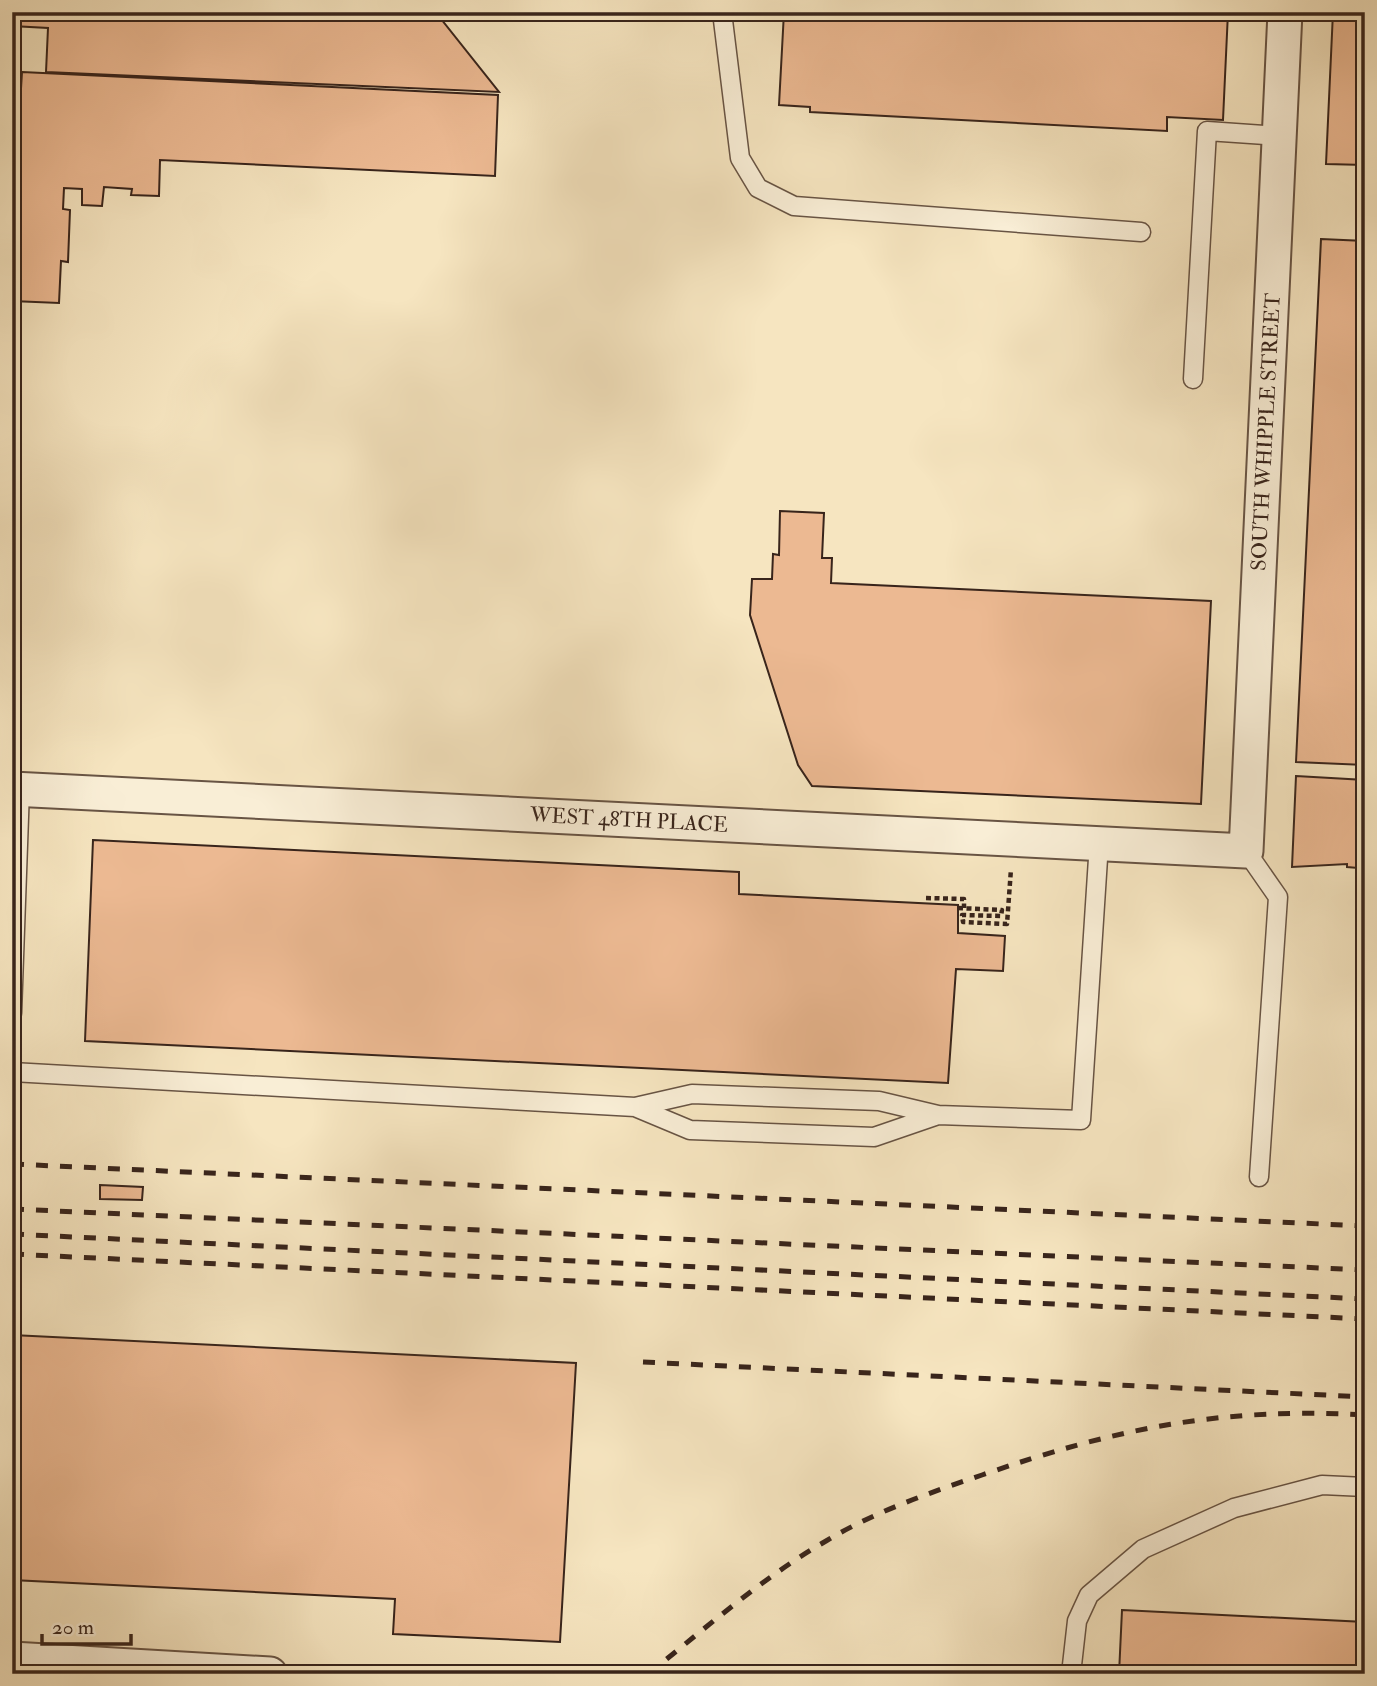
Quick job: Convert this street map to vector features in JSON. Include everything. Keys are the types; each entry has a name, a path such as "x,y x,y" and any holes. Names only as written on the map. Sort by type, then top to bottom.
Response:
{"street":[{"name":"SOUTH WHIPPLE STREET","path":"1246,852 1285,12"},
{"name":"WEST 48TH PLACE","path":"16,789 1246,852"},
{"path":"12,1659 270,1674"}],"lane":[{"path":"722,12 740,158 758,188 794,205 1141,232"},
{"path":"1193,379 1207,131 1280,136"},
{"path":"12,1013 16,789"},
{"path":"12,1072 635,1107 692,1094 879,1101 938,1115 1081,1120 1098,843"},
{"path":"1246,852 1278,897 1259,1177"},
{"path":"635,1107 690,1130 874,1137 938,1115"},
{"path":"1071,1674 1077,1621 1089,1595 1143,1549 1234,1508 1322,1485 1365,1487"}],"path":[{"path":"926,898 964,900 961,908 1002,910 1001,916 962,915 963,922 1007,924 1013,839"}],"building":[{"path":"12,12 318,12 441,19 499,92 46,72 48,28 12,26"},
{"path":"784,12 1228,12 1223,120 1167,117 1167,131 810,112 810,107 779,105"},
{"path":"1333,12 1365,12 1365,165 1326,164"},
{"path":"22,72 498,95 495,176 160,160 159,196 131,195 132,189 104,187 102,206 82,205 82,189 64,188 63,209 70,210 68,262 61,261 59,303 12,301 12,237"},
{"path":"1365,189 1365,214 1358,213 1359,199 1364,199"},
{"path":"1321,239 1365,241 1365,765 1296,762"},
{"path":"780,511 824,513 822,558 832,558 831,583 1211,601 1201,804 812,786 798,765 750,615 752,579 772,579 773,554 779,555"},
{"path":"1296,776 1365,780 1365,844 1359,844 1358,868 1347,867 1347,864 1292,867"},
{"path":"93,840 739,872 739,894 958,905 958,933 1005,936 1003,971 956,969 948,1083 85,1041"},
{"path":"100,1185 143,1187 142,1200 100,1199"},
{"path":"12,1335 576,1363 560,1642 393,1634 395,1599 12,1580"},
{"path":"1122,1610 1365,1622 1365,1674 1119,1674"}],"railway":[{"path":"12,1164 1365,1226"},
{"path":"12,1209 1365,1270"},
{"path":"12,1234 1365,1299"},
{"path":"12,1254 1365,1319"},
{"path":"643,1362 1365,1397"},
{"path":"648,1674 735,1604 802,1555 863,1521 942,1489 1079,1445 1170,1424 1263,1414 1365,1415"}]}
